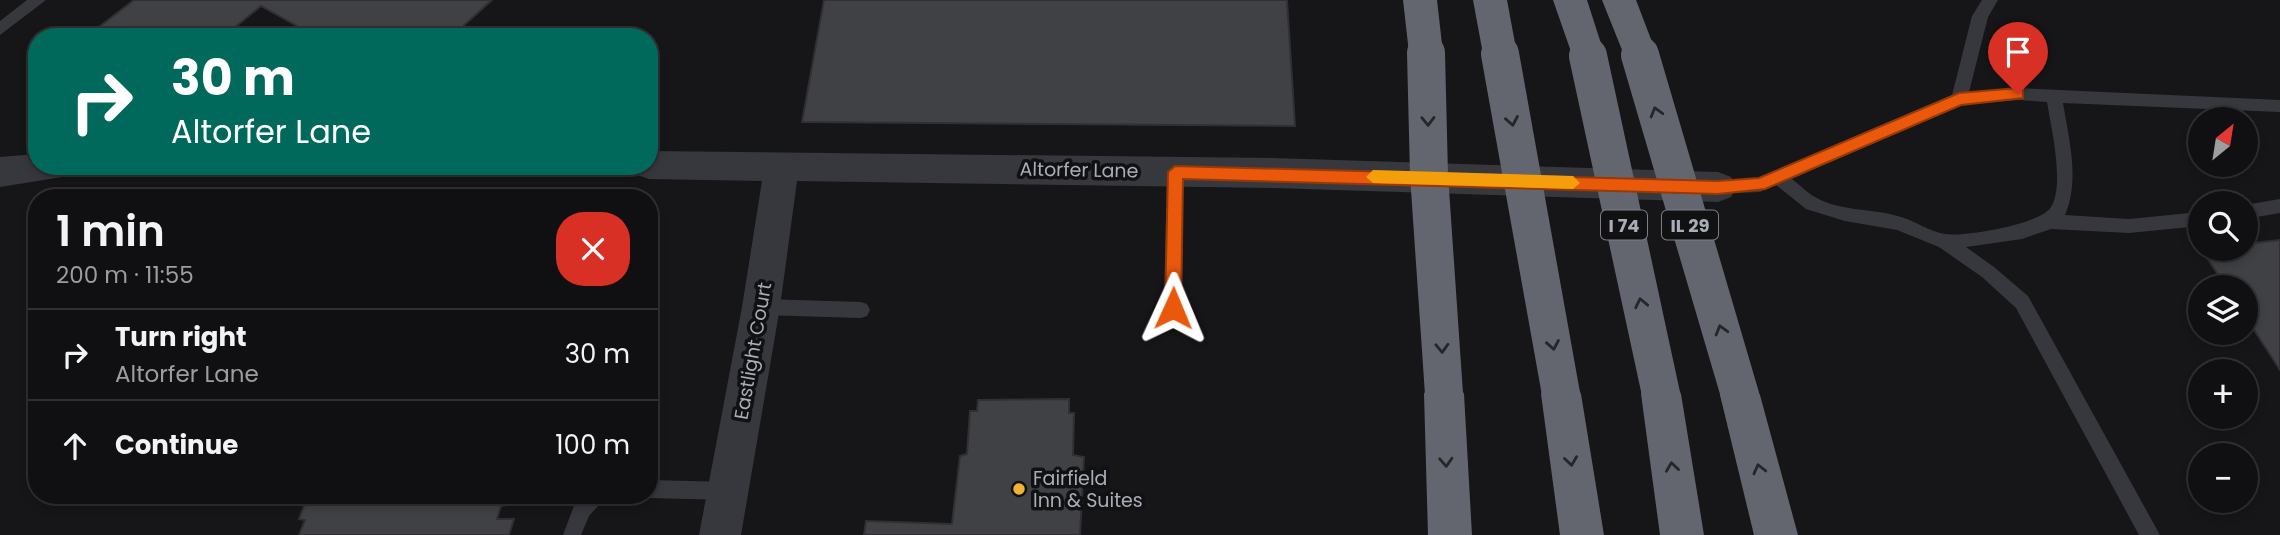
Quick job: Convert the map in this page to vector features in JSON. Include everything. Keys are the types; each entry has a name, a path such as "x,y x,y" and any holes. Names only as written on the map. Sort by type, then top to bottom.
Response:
{"highway":[{"path":"1420,0 1426,53 1429,175 1444,394 1450,535"},
{"path":"1490,0 1561,394 1582,535"},
{"name":"I 74","path":"1570,0 1588,56 1661,394 1682,535"},
{"name":"IL 29","path":"1619,0 1640,55 1740,395 1776,535"}],"street":[{"name":"Altorfer Lane","path":"658,165 1175,172 1718,187"},
{"name":"Eastlight Court","path":"720,535 761,307 782,166"},
{"path":"0,172 28,169"}],"lane":[{"path":"0,29 38,0"},
{"path":"1959,99 1980,16 1990,0"},
{"path":"1718,187 1760,185 1959,99 2018,94 2280,106"},
{"path":"2053,222 2066,200 2066,167 2054,95"},
{"path":"1173,308 1175,172"},
{"path":"1778,177 1812,204 1845,214 1898,223 1945,242 1988,272 2022,302 2150,535"},
{"path":"2258,210 2280,206"},
{"path":"1945,242 2022,234 2053,222 2129,226 2188,220"},
{"path":"761,307 861,310"},
{"path":"658,489 729,491"},
{"path":"572,534 582,510 588,504"}],"building":[{"path":"134,0 492,0 461,28 301,28 261,6 234,28 98,28"},
{"path":"824,0 1287,0 1295,126 802,122"},
{"path":"2280,240 2280,370 2258,336 2258,275 2218,275 2209,261 2258,261 2258,243"},
{"name":"Fairfield Inn & Suites","path":"1069,399 1069,413 1074,413 1073,455 1084,457 1080,535 864,535 866,521 952,524 960,456 967,454 970,411 977,411 978,400"},
{"path":"305,504 507,504 501,506 497,519 514,519 509,535 299,535 305,520 299,519"}],"slow traffic":[{"path":"1373,177 1573,183"}],"place":[{"name":"Fairfield Inn & Suites","path":"1019,489"}],"route":[{"path":"1173,308 1175,172 1718,187 1760,185 1959,99 2018,94"}]}
